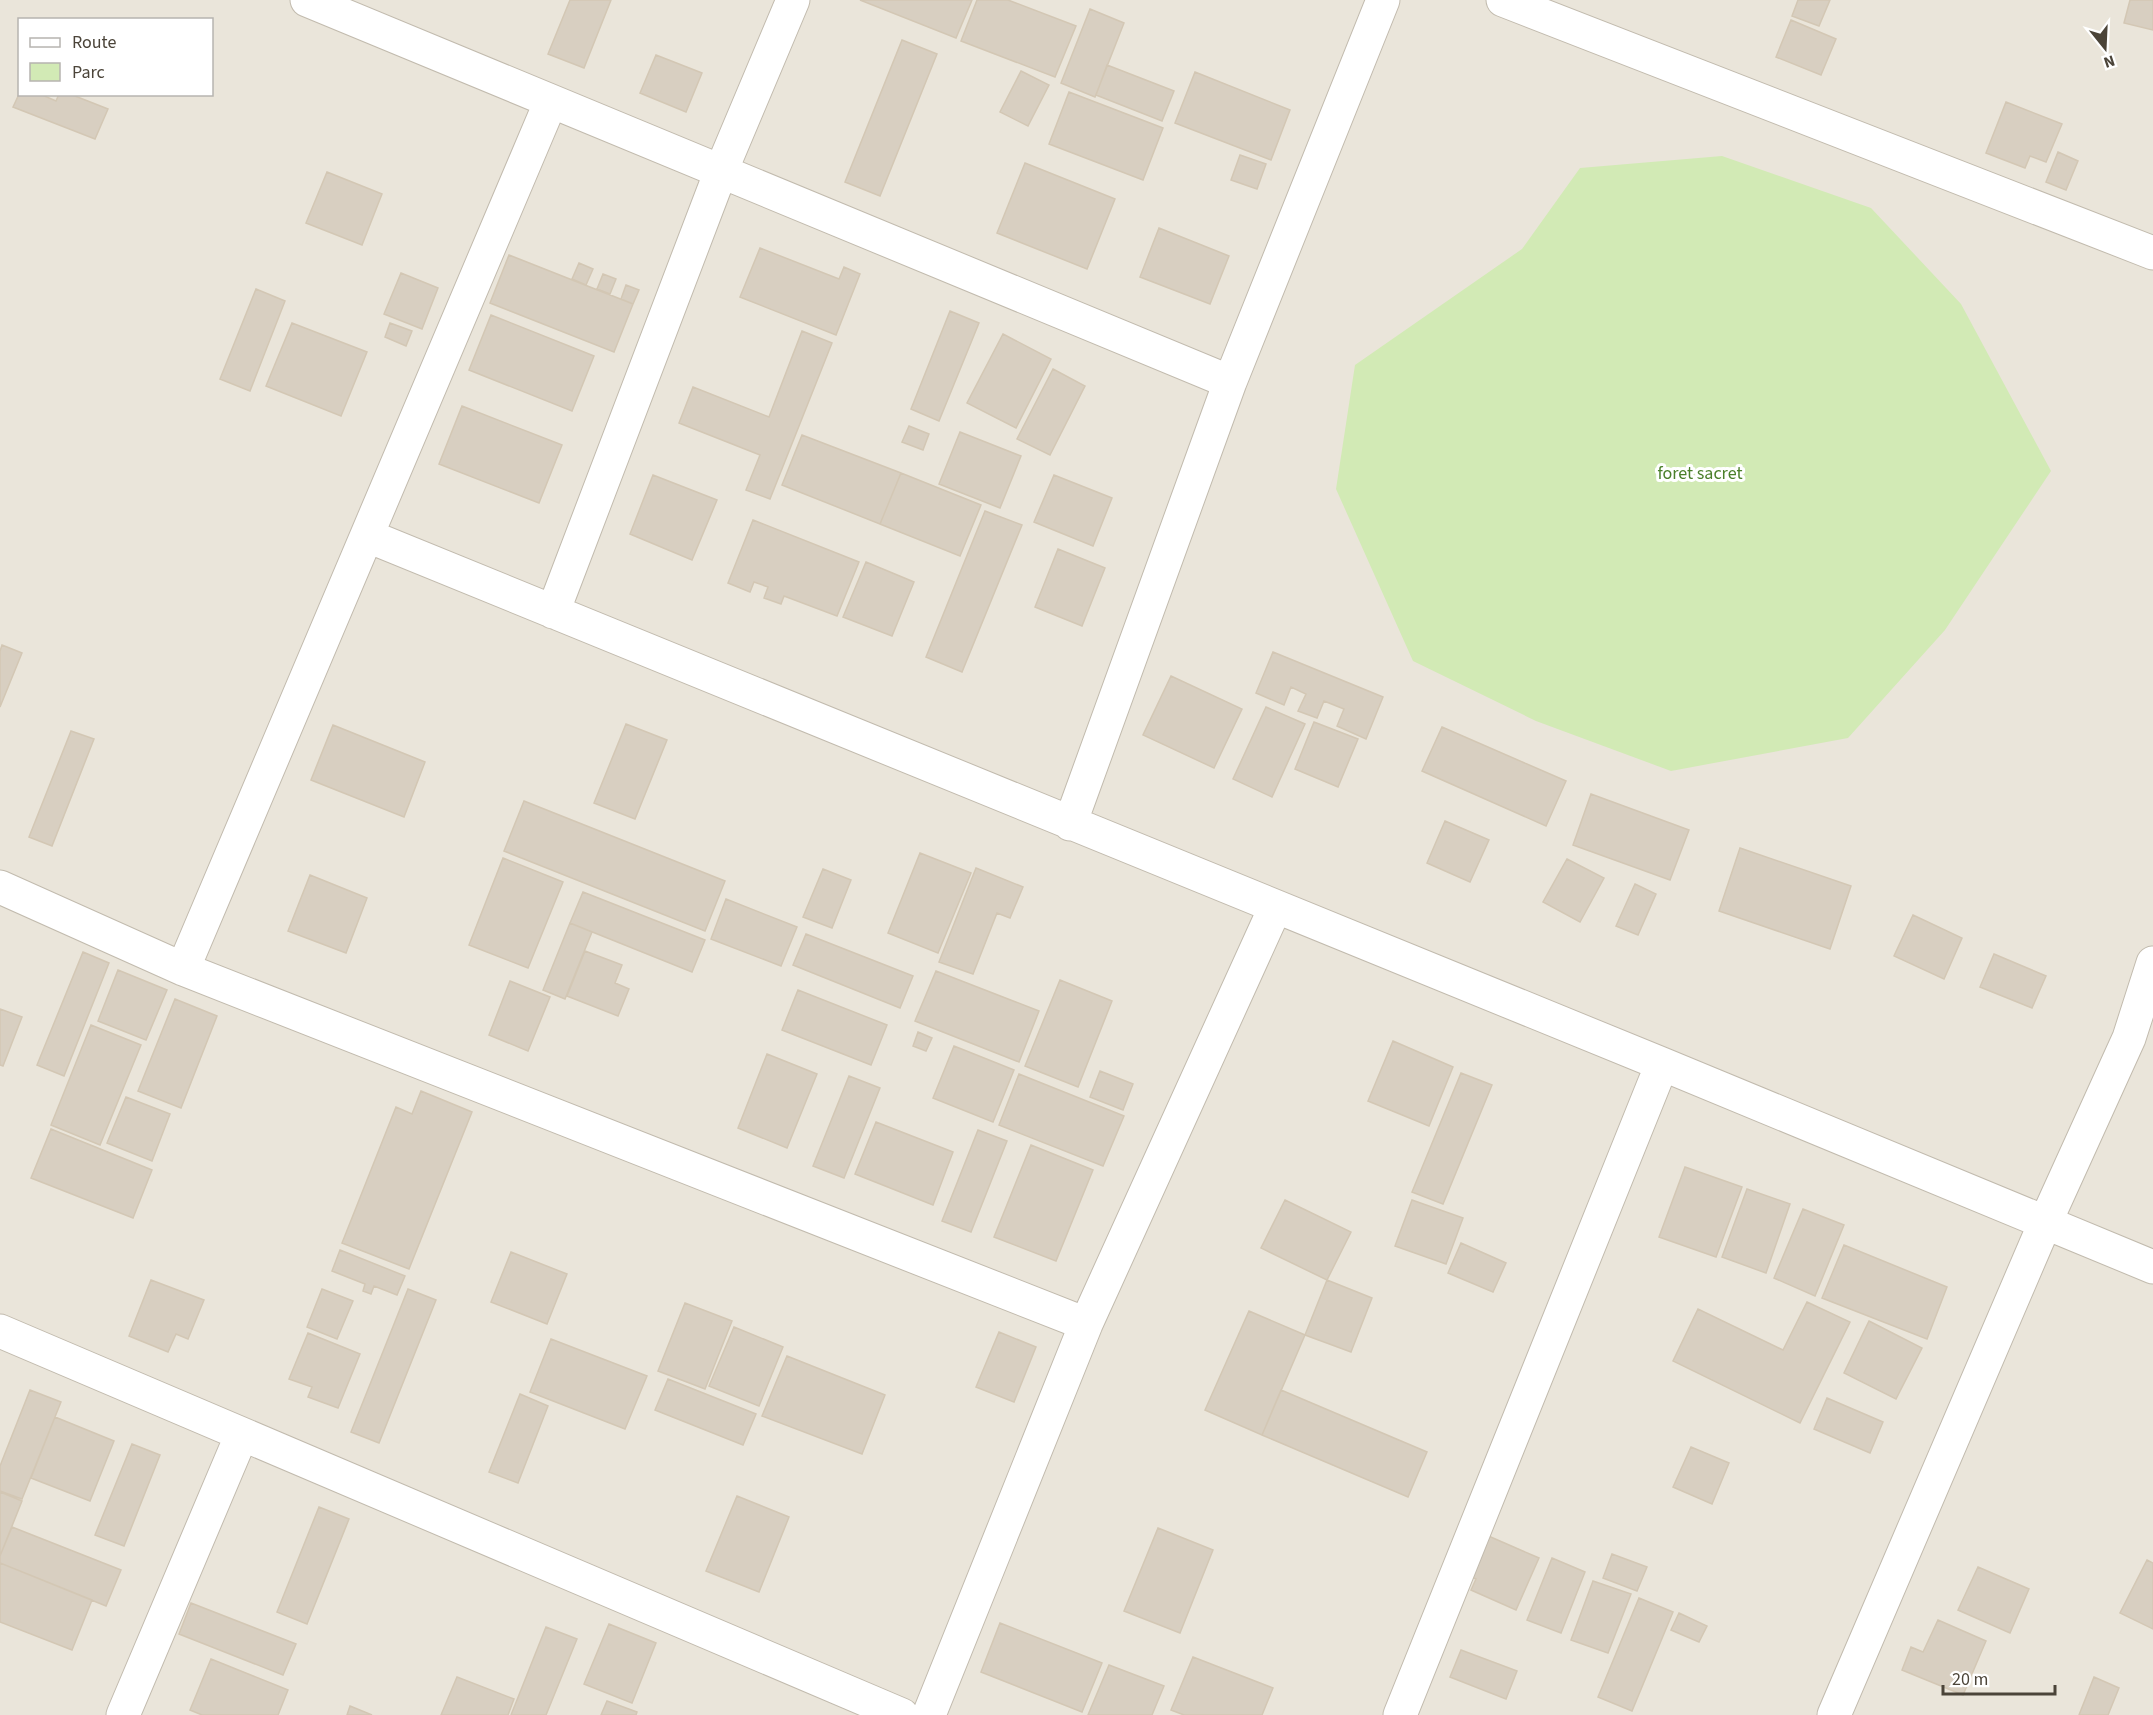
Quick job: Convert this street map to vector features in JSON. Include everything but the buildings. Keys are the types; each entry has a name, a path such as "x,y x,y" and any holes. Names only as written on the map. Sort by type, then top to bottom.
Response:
{"street":[{"path":"307,0 1230,382"},
{"path":"553,612 721,171 793,0"},
{"path":"1070,824 1230,382 1383,0"},
{"path":"1503,0 2153,253"},
{"path":"183,969 551,101"},
{"path":"368,536 2153,1267"},
{"path":"0,887 183,969 1086,1324"},
{"path":"929,1715 1086,1324 1275,908"},
{"path":"1834,1715 2045,1223 2129,1038 2153,963"},
{"path":"1400,1715 1662,1064"},
{"path":"0,1331 902,1715"},
{"path":"123,1715 242,1434"}],"shaded area":[{"path":"0,0 2153,0 2153,1715 0,1715"}],"green space":[{"name":"foret sacret","path":"1722,156 1871,208 1961,304 2051,471 1945,630 1848,738 1671,771 1536,721 1413,661 1336,489 1355,365 1522,249 1580,168"}]}
